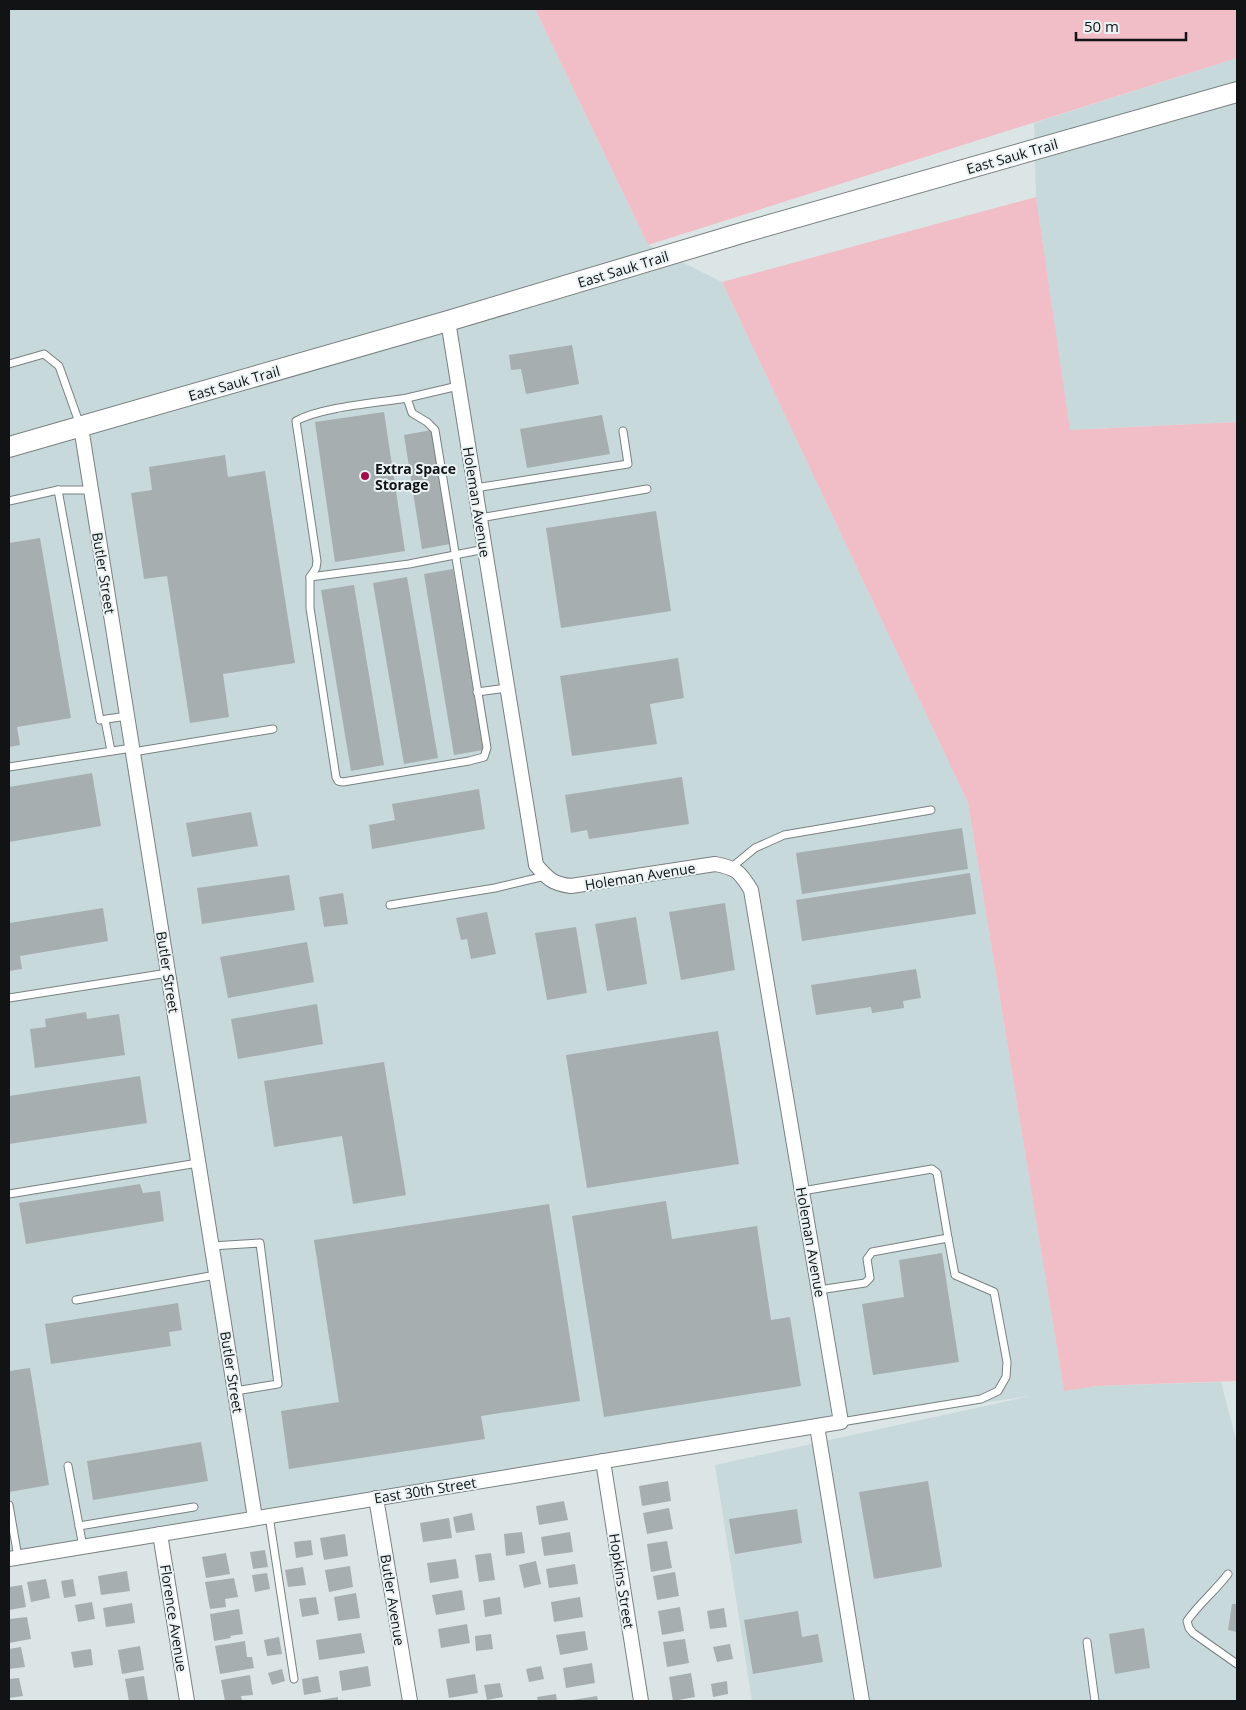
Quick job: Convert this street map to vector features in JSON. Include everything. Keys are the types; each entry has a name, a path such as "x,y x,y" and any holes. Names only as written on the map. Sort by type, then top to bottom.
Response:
{"main road":[{"name":"East Sauk Trail","path":"9,447 448,321 745,232 1237,92"}],"street":[{"name":"Holeman Avenue","path":"448,321 536,865 558,885 571,886 715,864 732,867 744,878 752,890 841,1422"},
{"name":"Butler Street","path":"81,427 235,1391 262,1516"},
{"name":"East 30th Street","path":"13,1558 841,1422"},
{"path":"817,1426 862,1701"},
{"name":"Hopkins Street","path":"603,1461 641,1701"},
{"name":"Butler Avenue","path":"376,1498 410,1701"},
{"name":"Florence Avenue","path":"160,1534 187,1701"}],"lane":[{"path":"9,364 44,354 59,366 81,427"},
{"path":"407,398 412,413 427,422 435,430 477,692 488,748 484,756 446,766 343,782 338,781 334,768 310,608 310,577 316,568 317,561 296,421 306,415 407,398 458,386"},
{"path":"475,488 628,464 623,431"},
{"path":"480,518 647,489"},
{"path":"9,501 58,490 91,490"},
{"path":"58,490 100,720 127,716"},
{"path":"310,577 455,556 485,549"},
{"path":"477,692 507,688"},
{"path":"106,720 111,751"},
{"path":"9,767 273,729"},
{"path":"732,867 755,848 784,835 931,810"},
{"path":"390,906 495,888 546,876"},
{"path":"9,998 168,973"},
{"path":"9,1194 198,1163"},
{"path":"802,1190 932,1169 937,1173 955,1275 994,1292 1007,1362 1006,1377 998,1391 981,1399 841,1422"},
{"path":"819,1290 866,1283 870,1278 867,1258 872,1252 948,1238"},
{"path":"211,1246 260,1243 278,1384 235,1391"},
{"path":"76,1300 216,1275"},
{"path":"68,1466 83,1547"},
{"path":"9,1506 13,1558"},
{"path":"79,1526 194,1507"},
{"path":"262,1516 294,1679"},
{"path":"1228,1574 1187,1621 1188,1628 1193,1633 1237,1664"},
{"path":"1087,1642 1095,1701"}],"shaded area":[{"path":"9,9 535,9 648,245 722,282 968,803 1064,1390 1096,1386 1221,1382 1237,1443 1237,1701 752,1701 715,1465 1030,1396 906,1414 872,1422 9,1560"},
{"path":"535,9 1237,9 1237,58 648,245"},
{"path":"1237,58 1237,422 1069,430 1036,197 1034,123"},
{"path":"1036,197 1070,430 1237,422 1237,1381 1096,1386 1064,1391 968,803 722,282"}],"building":[{"path":"572,345 579,384 526,394 521,369 511,370 509,355"},
{"path":"384,412 405,551 335,562 315,422"},
{"path":"602,415 610,454 527,468 520,429"},
{"path":"432,430 450,544 422,549 404,435"},
{"path":"225,455 228,477 265,471 295,663 223,674 229,717 190,723 167,576 144,579 131,493 152,490 149,467"},
{"path":"656,511 671,611 561,628 546,528"},
{"path":"40,538 71,718 17,727 20,745 9,747 9,543"},
{"path":"453,569 483,750 454,755 424,574"},
{"path":"407,577 438,758 404,764 373,583"},
{"path":"354,585 384,765 351,771 321,590"},
{"path":"678,658 684,698 650,704 657,744 572,756 560,676"},
{"path":"92,773 101,826 9,842 9,787"},
{"path":"682,777 689,824 589,839 587,830 571,833 565,795"},
{"path":"479,789 485,829 372,849 369,825 395,820 392,804"},
{"path":"251,812 258,846 192,857 186,823"},
{"path":"962,828 968,869 802,894 796,853"},
{"path":"970,873 976,914 802,941 796,900"},
{"path":"289,875 295,910 202,924 197,888"},
{"path":"343,893 348,924 324,927 319,897"},
{"path":"725,903 735,970 681,980 669,912"},
{"path":"103,908 108,941 20,956 22,969 9,971 9,923"},
{"path":"487,912 496,954 471,959 467,939 461,940 456,918"},
{"path":"636,917 647,984 607,991 595,924"},
{"path":"576,927 587,993 547,1000 535,933"},
{"path":"307,942 314,982 228,998 220,957"},
{"path":"916,969 921,998 903,1001 904,1008 872,1013 871,1007 816,1015 811,985"},
{"path":"317,1004 323,1044 238,1059 231,1019"},
{"path":"86,1012 87,1019 119,1014 125,1055 35,1068 30,1029 46,1027 45,1019"},
{"path":"718,1031 739,1164 587,1188 566,1055"},
{"path":"384,1062 406,1195 353,1204 342,1136 274,1147 264,1081"},
{"path":"140,1076 147,1123 9,1144 9,1096"},
{"path":"140,1184 143,1193 160,1191 164,1221 26,1244 19,1203"},
{"path":"666,1201 672,1239 757,1226 771,1320 790,1317 801,1386 604,1417 572,1216"},
{"path":"549,1204 580,1401 481,1416 485,1439 289,1469 281,1411 339,1402 314,1240"},
{"path":"942,1253 959,1362 873,1375 862,1304 904,1297 899,1260"},
{"path":"178,1303 182,1330 169,1332 171,1346 51,1364 45,1324"},
{"path":"30,1368 49,1485 9,1492 9,1371"},
{"path":"201,1442 208,1481 93,1500 87,1461"},
{"path":"668,1481 671,1501 642,1506 639,1486"},
{"path":"928,1481 942,1567 874,1579 859,1492"},
{"path":"564,1501 568,1520 539,1525 536,1506"},
{"path":"669,1508 673,1529 647,1534 643,1513"},
{"path":"797,1509 802,1543 735,1554 729,1519"},
{"path":"472,1513 475,1530 456,1533 453,1517"},
{"path":"449,1518 452,1538 423,1542 420,1523"},
{"path":"522,1532 525,1553 506,1556 504,1534"},
{"path":"570,1532 573,1552 544,1556 541,1537"},
{"path":"345,1534 348,1556 324,1560 320,1538"},
{"path":"311,1540 313,1555 296,1558 294,1542"},
{"path":"667,1541 672,1568 651,1572 647,1544"},
{"path":"265,1550 268,1567 253,1569 250,1552"},
{"path":"226,1553 230,1574 206,1578 202,1557"},
{"path":"491,1553 495,1580 479,1582 475,1555"},
{"path":"456,1559 459,1578 430,1583 427,1563"},
{"path":"536,1561 541,1584 524,1588 519,1565"},
{"path":"575,1564 578,1584 549,1588 546,1569"},
{"path":"350,1566 353,1587 329,1592 325,1570"},
{"path":"303,1567 306,1585 288,1587 285,1570"},
{"path":"127,1571 130,1591 101,1595 98,1576"},
{"path":"675,1572 679,1596 657,1600 653,1576"},
{"path":"267,1573 270,1589 255,1592 252,1575"},
{"path":"234,1578 238,1597 225,1599 226,1607 210,1609 205,1582"},
{"path":"46,1579 50,1598 31,1602 27,1582"},
{"path":"73,1579 76,1596 64,1598 61,1581"},
{"path":"22,1585 26,1607 9,1610 9,1587"},
{"path":"462,1590 465,1610 436,1615 432,1595"},
{"path":"356,1593 360,1618 338,1621 334,1597"},
{"path":"316,1597 319,1614 302,1617 299,1599"},
{"path":"500,1597 502,1614 485,1617 483,1600"},
{"path":"580,1597 583,1617 554,1622 551,1602"},
{"path":"92,1602 95,1619 78,1622 75,1605"},
{"path":"132,1603 135,1623 106,1627 103,1608"},
{"path":"1232,1604 1237,1604 1237,1632 1228,1630"},
{"path":"680,1607 684,1631 662,1635 658,1611"},
{"path":"724,1608 727,1627 710,1629 707,1611"},
{"path":"239,1609 243,1634 214,1641 210,1614"},
{"path":"798,1611 802,1637 818,1634 823,1662 753,1674 744,1620"},
{"path":"9,1616 10,1619 27,1617 31,1639 9,1643"},
{"path":"467,1624 470,1643 441,1648 438,1629"},
{"path":"1144,1628 1150,1668 1115,1674 1109,1634"},
{"path":"585,1631 588,1650 560,1655 556,1635"},
{"path":"361,1633 365,1653 319,1660 316,1640"},
{"path":"491,1634 493,1649 476,1651 475,1636"},
{"path":"279,1637 282,1654 267,1656 264,1640"},
{"path":"685,1639 689,1663 667,1667 663,1642"},
{"path":"245,1641 247,1657 252,1657 254,1668 220,1674 215,1646"},
{"path":"730,1644 733,1659 717,1662 713,1647"},
{"path":"140,1646 144,1670 122,1674 118,1650"},
{"path":"21,1647 25,1667 9,1669 9,1649"},
{"path":"91,1649 93,1665 74,1668 71,1652"},
{"path":"592,1663 595,1683 566,1688 563,1668"},
{"path":"368,1666 371,1686 342,1691 339,1671"},
{"path":"541,1666 544,1679 529,1682 526,1669"},
{"path":"282,1669 285,1681 272,1685 268,1673"},
{"path":"691,1673 695,1697 673,1701 669,1677"},
{"path":"475,1674 478,1693 449,1698 446,1679"},
{"path":"250,1675 253,1695 241,1696 242,1701 225,1701 221,1680"},
{"path":"144,1676 148,1700 129,1701 125,1679"},
{"path":"318,1676 321,1692 304,1695 302,1679"},
{"path":"19,1678 23,1696 9,1698 9,1679"},
{"path":"727,1681 728,1694 713,1697 711,1684"},
{"path":"500,1683 503,1697 487,1700 484,1685"},
{"path":"556,1694 557,1701 538,1701 537,1697"},
{"path":"597,1696 598,1701 573,1701 573,1700"},
{"path":"338,1697 338,1701 320,1701 320,1700"}],"place":[{"name":"Extra Space Storage","path":"365,476"}]}
